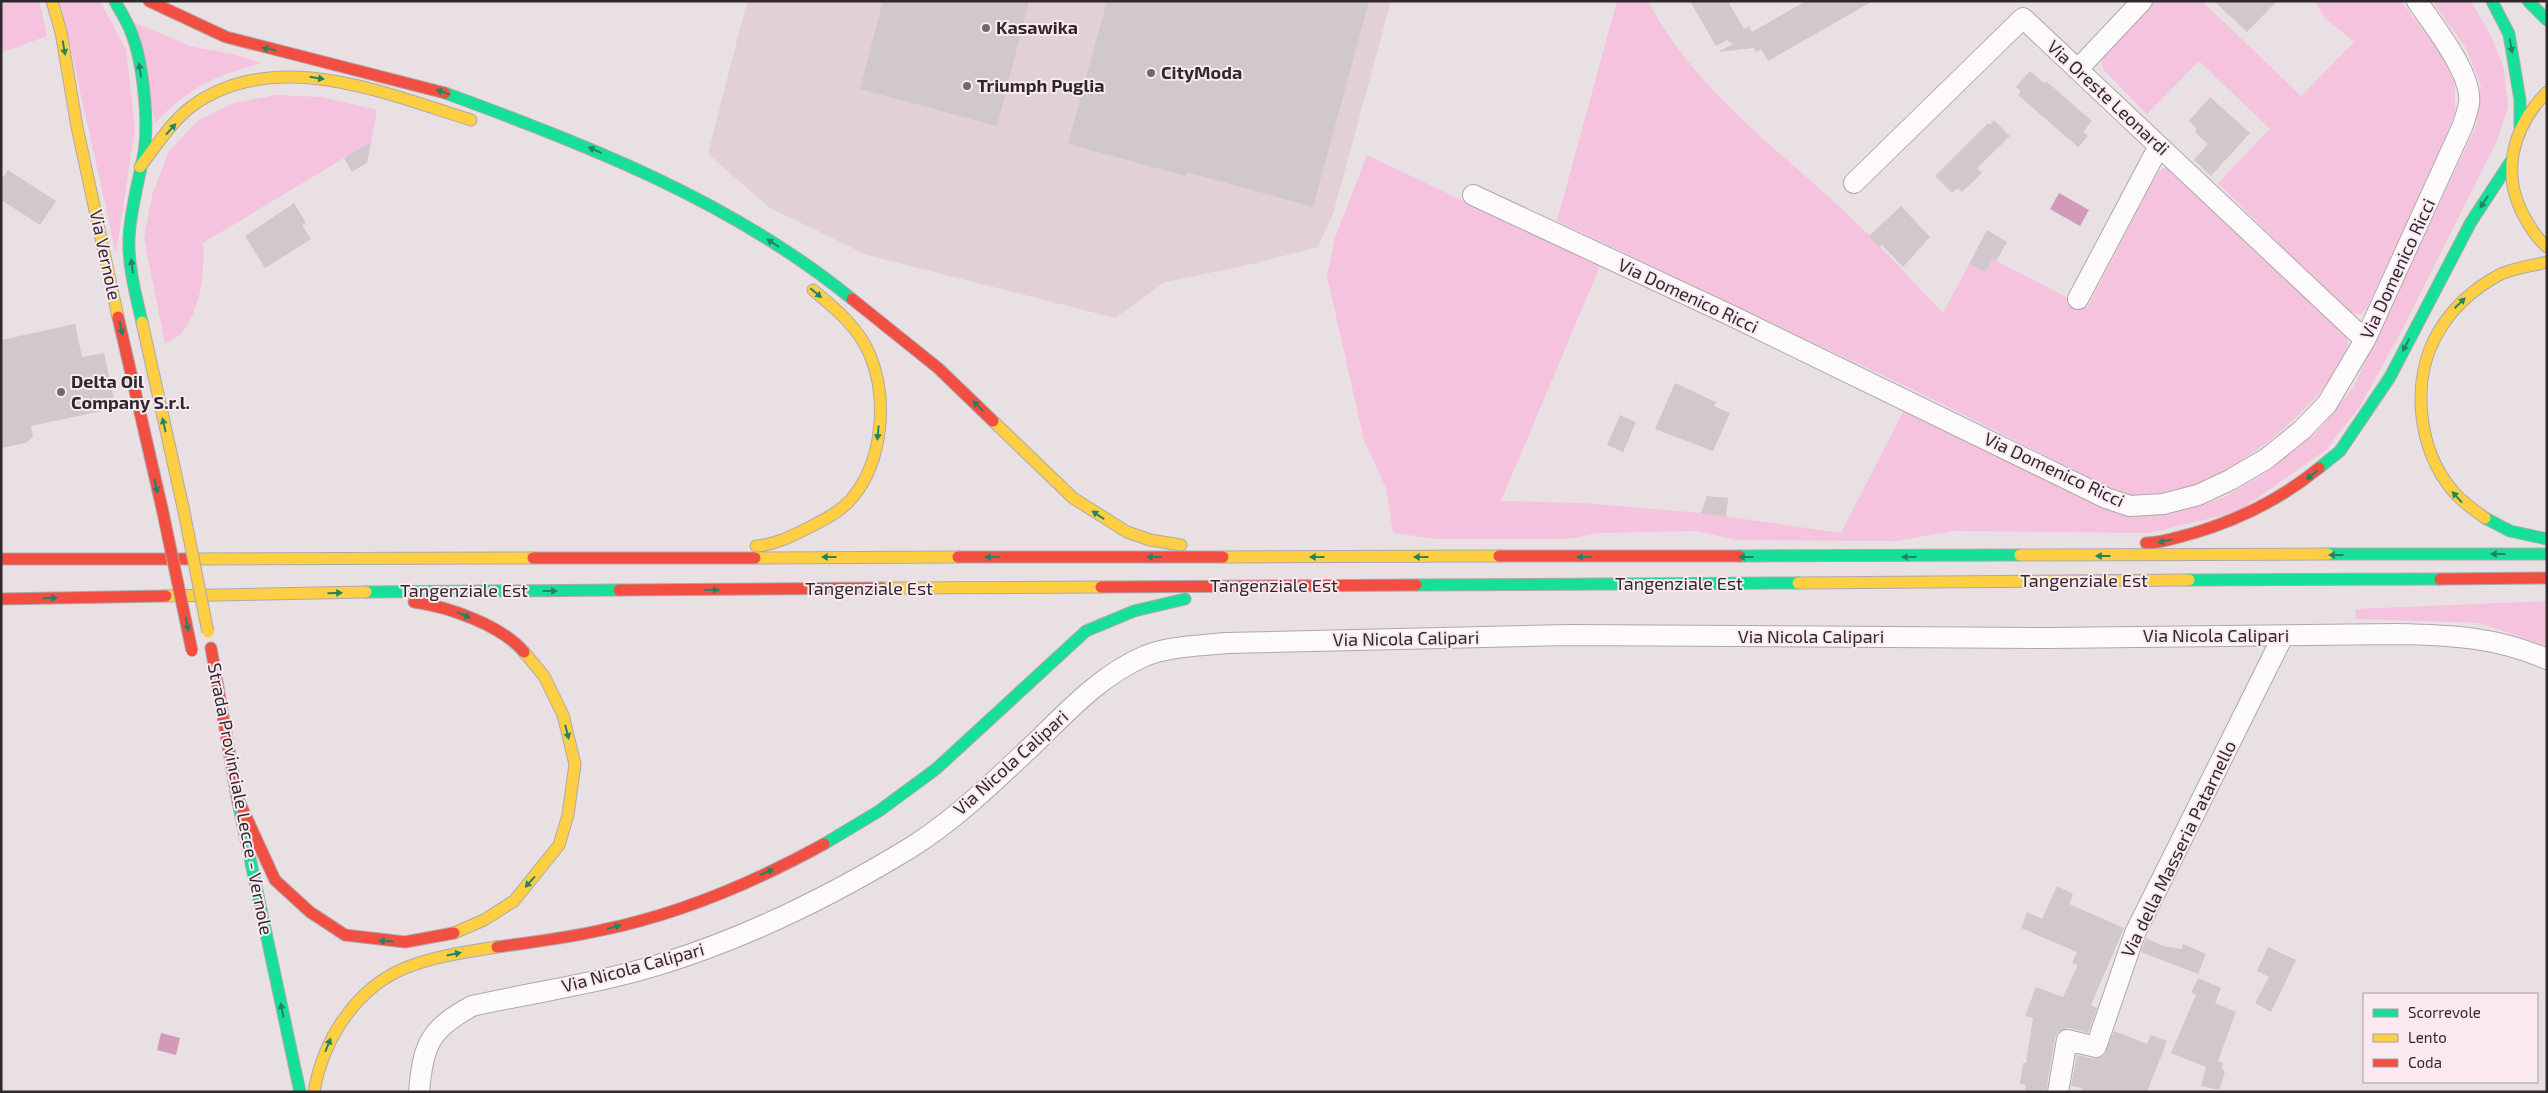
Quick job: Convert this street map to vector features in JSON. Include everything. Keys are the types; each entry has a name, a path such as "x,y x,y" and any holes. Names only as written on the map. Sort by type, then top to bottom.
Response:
{"main road":[{"name":"Via Vernole","path":"52,1 64,43 75,118 144,435 162,508"},
{"name":"Via Vernole","path":"115,1 131,32 140,65 144,106 144,151 128,240 133,279 183,507"},
{"path":"149,1 226,38 430,87 558,134 640,170 751,229 828,279 893,330 938,368 1073,498 1127,532 1150,540 1176,545 1366,548 1383,557"},
{"path":"2492,1 2509,34 2520,100 2520,127 2511,161 2513,192 2524,220 2547,247"},
{"path":"2528,1 2547,20"},
{"path":"140,167 192,106 221,88 262,77 313,77 367,89 481,123"},
{"path":"2520,127 2535,102 2547,92"},
{"path":"1957,557 1985,547 2159,543 2227,523 2292,490 2340,451 2359,426 2390,376 2470,222 2511,161"},
{"path":"2547,262 2504,273 2477,288 2458,304 2441,324 2431,346 2423,367 2419,391 2420,417 2428,450 2441,479 2465,505 2490,522 2516,534 2547,539"},
{"path":"644,557 672,548 761,546 791,538 828,518 852,497 864,476 879,438 879,395 870,355 845,317 806,284"},
{"name":"Strada Provinciale Lecce - Vernole","path":"183,507 211,648 236,796 300,1092"},
{"name":"Strada Provinciale Lecce - Vernole","path":"162,508 193,656"},
{"name":"Tangenziale Est","path":"1,558 1957,557 2547,554"},
{"name":"Tangenziale Est","path":"1,598 417,591 2547,578"},
{"path":"314,1092 315,1082 332,1037 364,997 386,978 410,965 436,958 604,929 677,909 773,870 842,834 913,787 964,746 1086,631 1109,619 1140,607 1200,597 1364,594 1393,585"},
{"path":"121,597 151,604 412,602 429,604 464,615 514,641 544,676 563,715 575,764 568,814 559,844 536,876 514,900 484,920 448,935 405,942 345,935 310,912 275,880 236,796"}],"street":[{"path":"2078,69 2142,1"},
{"name":"Via Domenico Ricci","path":"1473,195 1728,314 2106,498 2130,506 2163,504 2198,495 2230,480 2266,459 2302,430 2327,404 2365,340 2452,150 2470,101 2464,77 2452,52 2416,1"},
{"name":"Via Oreste Leonardi","path":"1854,183 2023,18 2365,340"},
{"path":"2078,299 2159,146"},
{"name":"Via Nicola Calipari","path":"419,1092 421,1070 430,1039 440,1026 454,1016 472,1006 622,975 661,964 718,945 786,916 912,846 960,811 1097,685 1123,667 1156,653 1181,647 1226,644 1570,635 2041,638 2449,635 2487,639 2523,648 2547,659"},
{"name":"Via della Masseria Patarnello","path":"2058,1092 2067,1040 2096,1047 2135,934 2283,636"}],"shaded area":[{"path":"1,1 39,1 47,36 1,53"},
{"path":"60,1 100,1 126,50 135,128 116,253"},
{"path":"747,1 1391,1 1333,214 1318,247 1248,265 1165,282 1115,318 867,255 770,208 708,154"},
{"path":"1617,1 1648,1 1666,32 1687,61 1711,88 1856,222 1943,313 1969,264 1985,272 1993,259 2087,308 2156,175 2163,168 2171,168 2347,337 2349,350 2346,357 2336,373 2303,411 2257,450 2231,467 2204,481 2176,491 2148,496 2122,494 1916,391 1557,221"},
{"path":"2152,1 2202,1 2301,96 2354,42 2325,18 2314,1 2401,1 2443,57 2455,85 2455,113 2442,147 2367,308 2361,314 2348,313 2218,183 2270,129 2199,61 2147,114 2103,69 2101,59 2106,48"},
{"path":"2432,1 2471,1 2491,36 2504,68 2508,107 2497,141 2402,330 2360,406 2326,450 2237,512 2149,533 1952,531 1898,541 1736,540 1697,531 1599,533 1567,539 1437,539 1393,533 1386,488 1364,440 1327,276 1335,238 1367,155 1600,266 1501,501 1582,503 1701,513 1841,533 1904,410 2147,514 2186,509 2223,498 2264,474 2316,433 2353,388 2476,126 2481,86 2466,48"},
{"path":"133,22 193,47 233,54 262,63 203,84 179,100 155,123"},
{"path":"276,95 322,97 377,110 371,142 203,243 201,288 190,321 178,336 165,344 144,238 152,195 169,151 199,120 234,103"},
{"path":"2059,193 2089,210 2080,226 2050,209"},
{"path":"2547,601 2547,646 2480,623 2356,619 2355,609"},
{"path":"161,1033 180,1038 176,1055 157,1050"}],"building":[{"path":"883,1 1029,1 997,126 860,89"},
{"path":"1107,1 1369,1 1313,207 1187,172 1186,176 1068,144"},
{"path":"1690,1 1728,1 1744,29 1749,26 1752,32 1806,1 1873,1 1768,61 1761,49 1756,52 1754,48 1718,52 1733,44 1727,40 1716,46"},
{"path":"2214,1 2277,1 2247,32"},
{"path":"2030,71 2045,84 2046,81 2092,121 2083,132 2088,136 2078,147 2018,95 2021,91 2016,87"},
{"path":"2210,97 2250,133 2211,176 2194,160 2208,144 2195,132 2197,129 2189,121"},
{"path":"1994,120 2010,136 1977,168 1982,173 1962,192 1958,188 1952,193 1935,176 1988,123 1990,125"},
{"path":"371,142 367,163 352,172 344,158"},
{"path":"8,170 56,201 40,225 1,200 1,180"},
{"path":"294,203 306,223 302,225 311,239 265,268 245,236"},
{"path":"1901,206 1930,237 1903,267 1882,245 1879,247 1869,236"},
{"path":"1987,230 2007,242 1996,261 1993,259 1985,272 1969,264"},
{"path":"75,324 82,357 104,353 116,408 31,426 33,436 26,443 1,448 1,340"},
{"path":"1675,383 1716,402 1714,406 1730,413 1713,451 1655,429"},
{"path":"1620,415 1636,422 1623,452 1607,445"},
{"path":"1707,496 1728,498 1726,517 1701,513"},
{"path":"2057,886 2073,894 2069,904 2124,928 2091,1005 2097,1008 2088,1033 2069,1028 2058,1032 2055,1038 2046,1092 2025,1092 2026,1085 2020,1084 2023,1063 2026,1063 2033,1018 2025,1016 2036,987 2063,997 2078,965 2072,963 2077,952 2021,928 2027,912 2042,919"},
{"path":"2146,938 2163,946 2182,949 2183,944 2206,954 2198,974 2141,952"},
{"path":"2268,947 2296,960 2271,1012 2255,1003 2269,977 2257,971"},
{"path":"2198,978 2221,988 2215,1003 2236,1012 2218,1061 2223,1063 2222,1069 2225,1072 2219,1090 2201,1086 2206,1067 2171,1053 2196,995 2191,993"},
{"path":"2114,1031 2147,1044 2151,1035 2167,1041 2147,1092 2081,1092 2082,1088 2071,1086 2077,1055 2094,1059 2104,1056"}],"traffic: fast":[{"path":"115,1 128,24 135,44 144,91 146,124 144,152 131,217 129,239 131,270 142,322"},
{"path":"2492,1 2509,34 2520,100 2520,127"},
{"path":"2528,1 2547,20"},
{"path":"445,93 552,133 658,179 758,233 806,264 852,299"},
{"path":"2319,468 2340,451 2390,377 2471,222 2511,161"},
{"path":"2485,518 2510,531 2547,539"},
{"path":"2328,554 2547,554"},
{"path":"1739,556 2020,555"},
{"path":"2189,580 2440,579"},
{"path":"1416,585 1798,583"},
{"path":"366,592 619,590"},
{"path":"824,844 879,811 936,769 1086,631 1134,611 1185,599"},
{"path":"238,802 300,1092"}],"traffic: slow":[{"path":"52,1 61,32 77,127 118,317"},
{"path":"140,167 171,127 192,106 225,88 259,79 294,77 330,80 403,98 471,120"},
{"path":"2547,92 2525,122 2513,154 2512,171 2519,206 2532,230 2547,247"},
{"path":"2485,518 2453,491 2441,474 2432,455 2425,434 2422,413 2421,391 2424,370 2430,350 2439,331 2465,299 2499,275 2547,262"},
{"path":"756,546 788,538 837,512 853,497 863,482 871,465 876,447 879,429 879,391 876,372 870,355 853,327 838,311 813,290"},
{"path":"142,322 183,507"},
{"path":"993,421 1073,498 1127,532 1150,540 1181,545"},
{"path":"183,507 208,632"},
{"path":"2020,555 2328,554"},
{"path":"1223,557 1499,556"},
{"path":"755,558 958,557"},
{"path":"186,559 533,558"},
{"path":"1798,583 2189,580"},
{"path":"882,588 1101,587"},
{"path":"166,596 366,592"},
{"path":"454,933 484,920 514,901 559,845 568,815 575,764 563,715 544,676 524,652"},
{"path":"314,1092 318,1073 334,1035 344,1018 371,989 387,977 427,960 497,947"}],"traffic: jam":[{"path":"149,1 226,37 445,93"},
{"path":"852,299 938,368 993,421"},
{"path":"118,317 162,508"},
{"path":"2146,543 2164,541 2194,533 2228,521 2260,507 2290,489 2319,468"},
{"path":"162,508 192,651"},
{"path":"1499,556 1739,556"},
{"path":"958,557 1223,557"},
{"path":"533,558 755,558"},
{"path":"1,559 186,559"},
{"path":"2440,579 2547,578"},
{"path":"1101,587 1416,585"},
{"path":"619,590 882,588"},
{"path":"1,599 166,596"},
{"path":"414,602 443,608 473,619 502,634 524,652"},
{"path":"211,648 238,802"},
{"path":"237,797 275,880 310,912 345,935 405,942 454,933"},
{"path":"497,947 589,933 660,915 744,884 824,844"}],"place":[{"name":"Kasawika","path":"986,28"},
{"name":"CityModa","path":"1151,73"},
{"name":"Triumph Puglia","path":"967,86"},
{"name":"Delta Oil Company S.r.l.","path":"61,392"}]}
